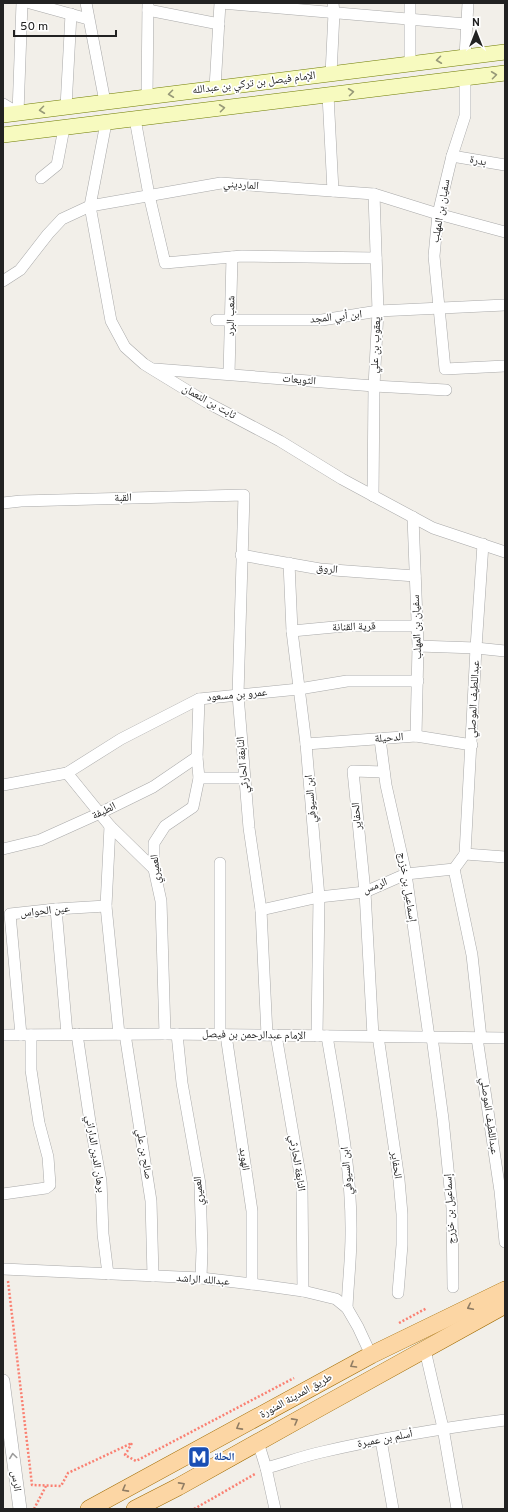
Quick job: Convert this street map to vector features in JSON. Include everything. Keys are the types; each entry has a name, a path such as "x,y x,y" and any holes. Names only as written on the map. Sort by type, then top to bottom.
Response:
{"main road":[{"name":"الإمام فيصل بن تركي بن عبدالله","path":"3,115 505,52"},
{"name":"الإمام فيصل بن تركي بن عبدالله","path":"3,135 505,73"},
{"name":"طريق المدينة المنورة","path":"89,1509 371,1354 505,1290"},
{"name":"طريق المدينة المنورة","path":"135,1509 178,1487 505,1306"}],"street":[{"path":"3,104 18,113 22,3"},
{"path":"30,3 88,19"},
{"path":"86,3 105,102"},
{"path":"215,88 221,3 334,8 409,19 466,24"},
{"path":"410,3 410,64"},
{"path":"465,57 468,3"},
{"path":"147,97 148,6 219,24"},
{"path":"331,74 334,8"},
{"path":"66,107 71,14"},
{"name":"سفيان بن المهلب","path":"465,78 465,116 452,156 438,214 434,256 445,369 505,366"},
{"path":"328,95 333,191"},
{"path":"135,119 149,195 164,263 232,257 376,258"},
{"name":"ثابت بن النعمان","path":"106,123 90,206 111,321 125,347 144,364 206,402 280,441 373,496 433,528 505,552"},
{"path":"41,178 58,166 64,128"},
{"name":"بدرة","path":"452,156 505,166"},
{"name":"المارديني","path":"3,281 20,270 48,234 62,219 90,206 221,183 374,194 438,214 505,232"},
{"name":"يعقوب بن علي","path":"373,496 374,386 378,312 374,194"},
{"name":"شعب البرد","path":"229,374 232,257"},
{"name":"ابن أبي المجد","path":"216,320 322,320 378,312 505,306"},
{"name":"الثويعات","path":"152,369 446,390"},
{"name":"القبة","path":"3,503 21,501 244,495"},
{"name":"النابغة الحارثي","path":"244,495 238,695 244,778 249,828 261,910 271,1035 302,1186 303,1291"},
{"name":"سفيان بن المهلب","path":"413,517 418,646 416,736"},
{"name":"عبداللطيف الموصلي","path":"465,854 476,648 484,544"},
{"name":"الروق","path":"241,555 320,569 415,576"},
{"name":"ابن السيوفي","path":"289,563 292,631 306,744 319,897 322,1036 342,1126 348,1179 351,1234 347,1308"},
{"name":"قرية القنانة","path":"292,631 345,626 417,626"},
{"path":"418,646 476,648 505,651"},
{"name":"عمرو بن مسعود","path":"3,785 67,773 121,739 199,699 299,689 347,681 418,681"},
{"name":"العميري","path":"165,1034 161,900 154,869 154,843 164,826 193,807 199,778 197,757 199,699"},
{"name":"الدحيلة","path":"306,744 416,736 472,745"},
{"name":"إسماعيل بن خزرج","path":"380,739 384,772 406,874 443,1119 452,1208 453,1287"},
{"name":"الطيفة","path":"3,849 40,840 100,813 153,787 197,757"},
{"name":"الحفاير","path":"384,772 353,771 365,892 376,1036 399,1180 402,1214 402,1245 398,1294"},
{"path":"67,773 110,826 154,869"},
{"path":"199,778 244,778"},
{"name":"صالح بن علي","path":"110,826 106,906 122,1034 152,1201 153,1276"},
{"path":"454,869 465,854 505,857"},
{"name":"الهويد","path":"220,863 223,1035 252,1211 252,1284"},
{"name":"عبداللطيف الموصلي","path":"454,869 472,956 479,1038 499,1184 505,1242"},
{"name":"الرمس","path":"261,910 319,897 365,892 406,874 454,869"},
{"name":"عين الحواس","path":"3,1194 46,1188 50,1185 48,1157 39,1122 30,1070 10,914 106,906"},
{"name":"برهان الدين الداراني","path":"56,909 72,1034 101,1181 103,1234 108,1274"},
{"name":"العميري","path":"177,1034 182,1084 200,1184 202,1250 201,1278"},
{"name":"الإمام عبدالرحمن بن فيصل","path":"3,1035 177,1034 505,1038"},
{"name":"عبدالله الراشد","path":"5,1269 201,1278 303,1291 336,1299 347,1308 371,1354"},
{"path":"425,1350 443,1428 457,1509"},
{"name":"الرس","path":"3,1381 20,1509"},
{"name":"أسلم بن عميرة","path":"266,1468 321,1452 380,1440 443,1428 505,1420"},
{"path":"380,1440 393,1509"},
{"path":"258,1442 266,1468 275,1509"}],"path":[{"path":"5,1269 32,1485 61,1486 68,1473 132,1443 125,1455 136,1461 295,1377"},
{"path":"392,1326 427,1308"},
{"path":"194,1509 266,1468"},
{"path":"34,1509 46,1486"}],"place":[{"name":"الحلة","path":"199,1457"}]}
